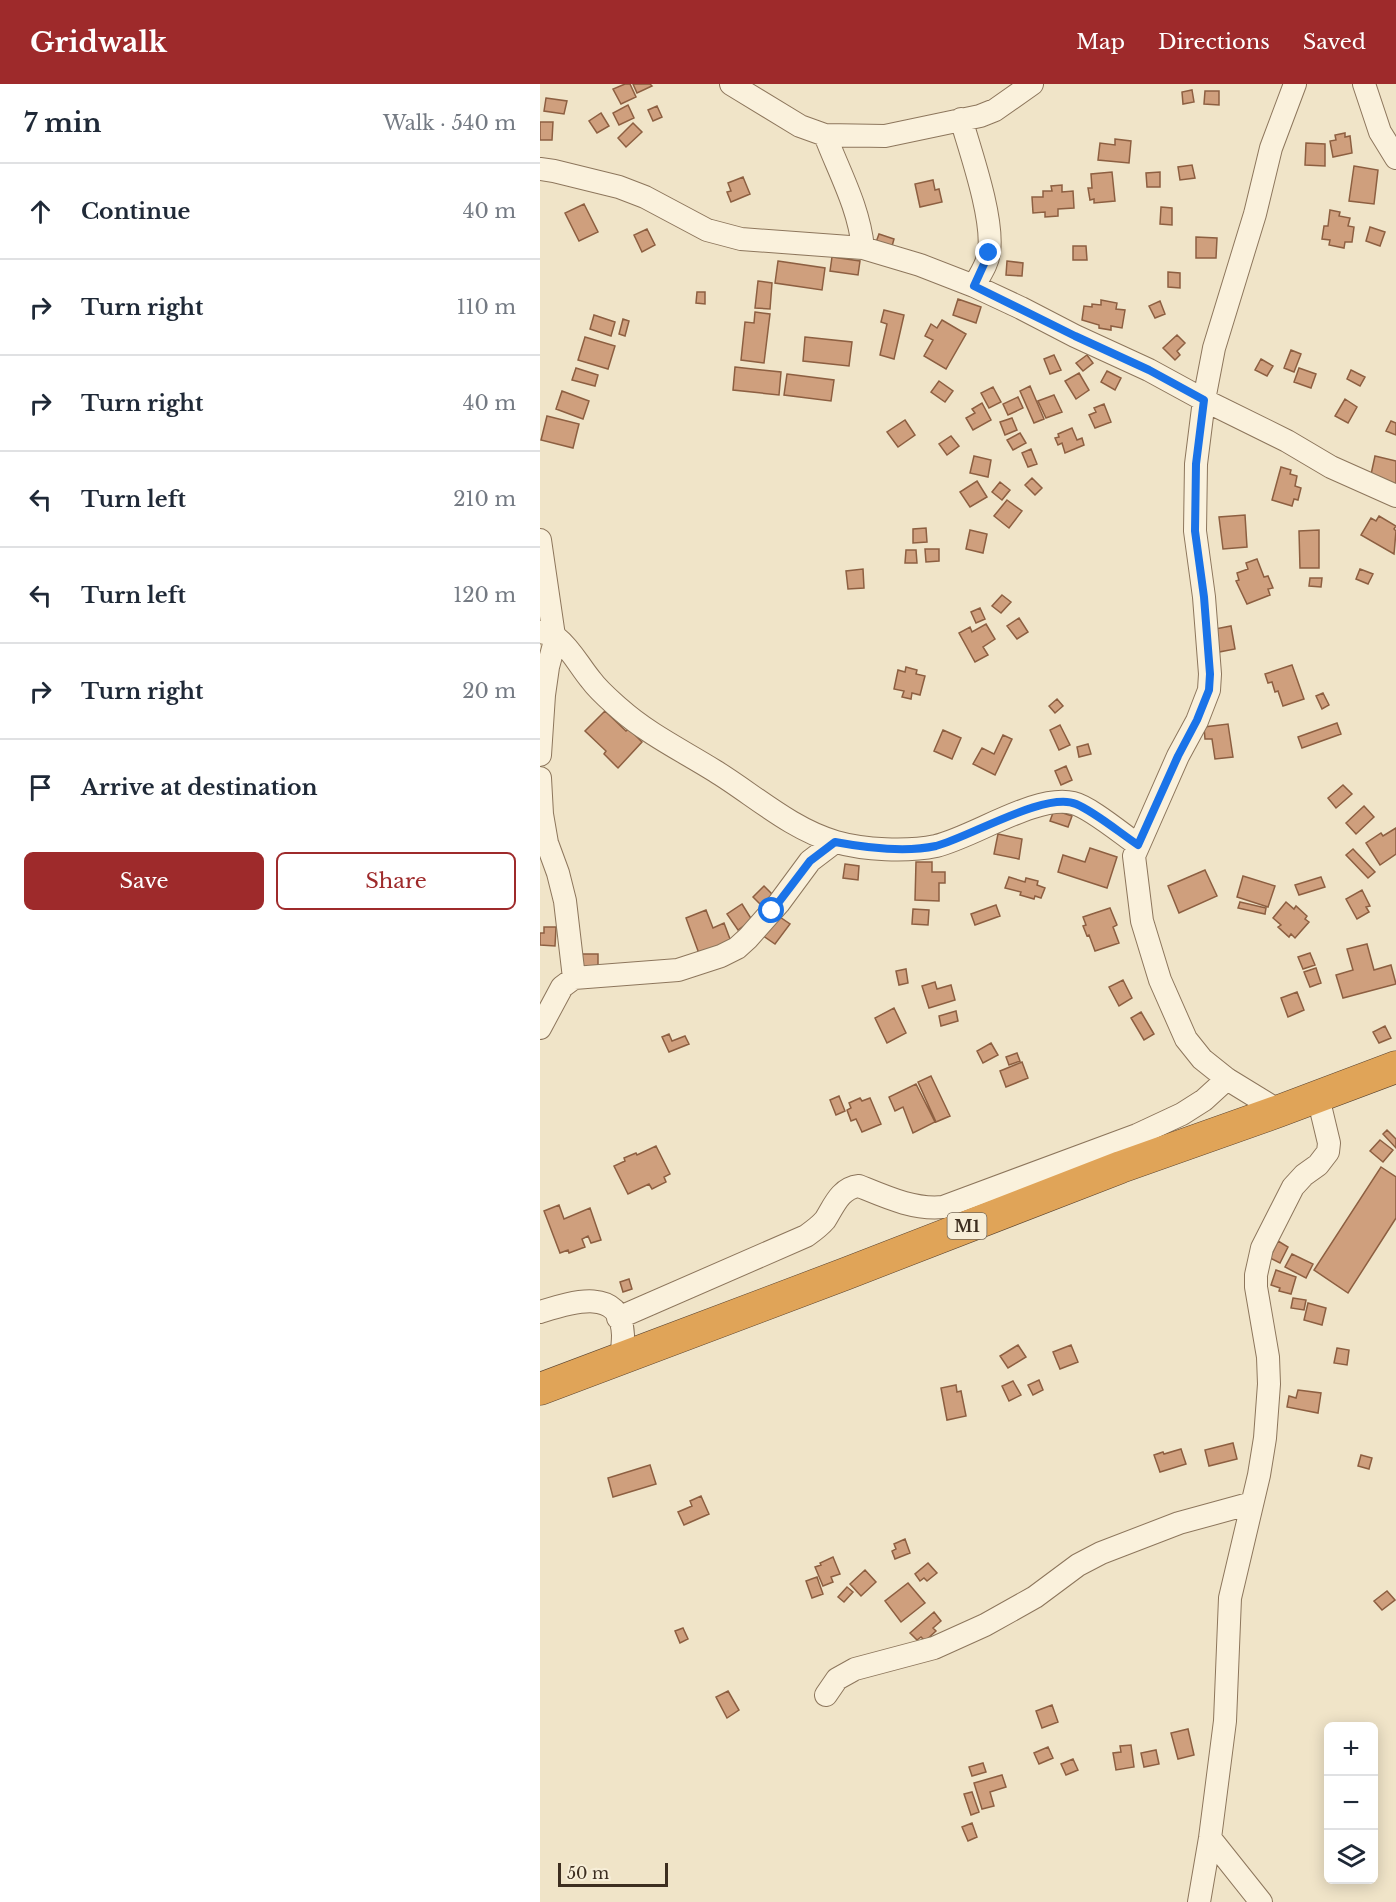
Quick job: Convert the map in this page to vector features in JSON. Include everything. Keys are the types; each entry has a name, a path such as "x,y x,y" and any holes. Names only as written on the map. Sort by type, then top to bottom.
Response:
{"highway":[{"name":"M1","path":"540,1389 1121,1167 1396,1067"}],"street":[{"path":"731,84 800,126 825,135 885,136 980,116 995,110 1032,84"},
{"path":"1279,1111 1227,1079 1202,1059 1186,1039 1160,980 1142,921 1134,856 1209,690 1205,607 1195,531 1196,464 1204,400 1214,348 1255,214 1271,148 1295,84"},
{"path":"1364,84 1380,132 1396,158"},
{"path":"961,119 990,233 989,253 974,286"},
{"path":"825,135 856,210 863,248"},
{"path":"540,169 619,187 645,196 706,230 741,239 863,248 974,286 1149,370 1287,441 1331,467 1396,496"},
{"path":"540,540 550,635 540,755"},
{"path":"550,635 592,682 621,710 650,732 717,772 758,801 801,827 835,842 867,848 934,846 956,840 1013,815 1045,804 1063,801 1076,803 1138,845"},
{"path":"540,778 542,814 547,843 565,901 574,978"},
{"path":"540,1028 562,987 574,978 678,970 721,956 737,948 779,903 810,861 835,842"},
{"path":"618,1318 806,1236 823,1222 843,1192 851,1187 859,1186 928,1209 943,1207 1137,1135 1182,1114 1204,1100 1227,1079"},
{"path":"1199,1902 1225,1721 1230,1598 1265,1438 1269,1384 1268,1357 1256,1275 1262,1248 1293,1187 1318,1165 1328,1152 1329,1143 1317,1097"},
{"path":"540,1312 591,1300 599,1301 613,1310 618,1318 623,1334 621,1359"},
{"path":"826,1695 837,1679 855,1669 934,1648 986,1625 1035,1597 1078,1565 1101,1553 1179,1523 1252,1503"},
{"path":"1210,1838 1261,1902"}],"building":[{"path":"630,84 636,97 621,104 613,89"},
{"path":"633,84 650,84 652,86 637,93"},
{"path":"1192,90 1194,102 1183,104 1182,92"},
{"path":"1205,91 1219,91 1219,105 1204,104"},
{"path":"546,98 567,101 564,114 544,111"},
{"path":"628,105 634,118 619,125 613,113"},
{"path":"657,106 662,117 653,121 648,110"},
{"path":"601,113 609,126 597,133 589,121"},
{"path":"540,122 553,122 552,140 540,140"},
{"path":"633,123 642,132 626,147 618,138"},
{"path":"1345,133 1345,137 1350,136 1352,153 1333,157 1330,141 1336,140 1335,135"},
{"path":"1115,139 1131,141 1129,163 1098,160 1100,143 1115,145"},
{"path":"1306,143 1325,144 1325,166 1305,165"},
{"path":"1192,165 1195,178 1180,180 1178,167"},
{"path":"1354,166 1378,170 1374,204 1349,201"},
{"path":"1112,172 1115,201 1094,203 1094,199 1090,200 1088,188 1092,188 1091,174"},
{"path":"1160,172 1160,187 1147,187 1146,173"},
{"path":"743,177 750,194 731,202 727,192 731,191 728,183"},
{"path":"933,180 935,190 939,189 942,202 920,207 915,184"},
{"path":"1062,185 1062,192 1073,191 1074,208 1058,209 1058,216 1045,217 1045,212 1033,213 1032,197 1043,197 1043,191 1052,191 1051,186"},
{"path":"584,204 598,232 579,241 565,213"},
{"path":"1161,207 1172,208 1172,225 1160,224"},
{"path":"1330,210 1340,212 1339,216 1350,218 1348,226 1354,227 1352,242 1345,242 1344,248 1329,245 1330,240 1322,239 1324,226 1328,226"},
{"path":"1370,227 1385,232 1380,246 1366,241"},
{"path":"647,229 655,245 642,252 634,235"},
{"path":"879,234 894,239 891,250 875,245"},
{"path":"1196,237 1217,238 1216,258 1196,258"},
{"path":"1073,246 1086,246 1087,260 1073,260"},
{"path":"832,257 860,261 858,275 830,271"},
{"path":"778,261 825,268 822,290 775,283"},
{"path":"1007,261 1023,263 1022,276 1006,275"},
{"path":"1168,272 1180,273 1180,288 1168,287"},
{"path":"758,281 772,283 770,309 755,308"},
{"path":"697,292 705,292 705,304 696,303"},
{"path":"958,299 981,307 976,323 953,315"},
{"path":"1101,300 1117,303 1116,309 1125,310 1122,328 1111,326 1111,330 1099,328 1099,325 1082,320 1084,306 1101,305"},
{"path":"1160,301 1165,314 1155,318 1149,306"},
{"path":"884,310 904,315 894,359 880,355 887,324 881,322"},
{"path":"755,312 770,314 764,363 741,360 745,322 754,323"},
{"path":"594,315 615,322 611,336 590,329"},
{"path":"623,319 629,321 625,336 619,334"},
{"path":"942,320 966,334 946,369 924,356 933,340 925,336 931,324 937,328"},
{"path":"1177,335 1185,343 1177,351 1180,355 1175,360 1163,348"},
{"path":"585,337 615,346 608,369 578,360"},
{"path":"805,337 852,342 849,366 803,361"},
{"path":"1291,350 1301,354 1294,372 1284,368"},
{"path":"1054,355 1061,370 1050,374 1044,359"},
{"path":"1087,355 1093,363 1083,371 1076,363"},
{"path":"1261,359 1273,366 1267,376 1255,370"},
{"path":"735,367 781,372 779,395 733,390"},
{"path":"576,368 598,375 595,386 572,380"},
{"path":"1299,368 1316,374 1311,388 1294,382"},
{"path":"1351,370 1365,377 1360,386 1347,379"},
{"path":"1107,371 1121,378 1115,390 1101,382"},
{"path":"1079,373 1089,390 1076,399 1065,381"},
{"path":"787,374 834,380 831,401 784,395"},
{"path":"939,381 953,391 945,402 931,392"},
{"path":"1030,386 1044,419 1034,423 1020,391"},
{"path":"993,387 1001,402 989,408 981,393"},
{"path":"562,391 589,401 583,419 556,409"},
{"path":"1054,395 1062,412 1046,418 1038,401"},
{"path":"1018,397 1023,408 1008,415 1003,404"},
{"path":"1345,399 1357,407 1348,423 1335,416"},
{"path":"982,403 991,420 973,430 966,418 975,413 972,409"},
{"path":"1104,404 1111,422 1095,428 1089,415 1096,412 1094,408"},
{"path":"547,416 579,424 573,448 541,440"},
{"path":"1012,418 1017,430 1005,435 1000,422"},
{"path":"905,420 915,435 898,447 887,432"},
{"path":"1391,421 1396,423 1396,435 1386,431"},
{"path":"1072,428 1077,440 1082,438 1084,445 1065,453 1062,443 1058,445 1055,438 1059,437 1058,434"},
{"path":"1020,433 1026,443 1013,450 1007,440"},
{"path":"951,436 959,446 947,455 939,444"},
{"path":"1031,449 1037,464 1028,467 1022,453"},
{"path":"974,456 991,460 988,477 970,473"},
{"path":"1375,456 1396,461 1396,485 1370,479"},
{"path":"1281,467 1291,470 1290,474 1297,476 1295,486 1301,488 1298,500 1294,499 1292,506 1272,500"},
{"path":"1032,478 1042,488 1035,495 1025,485"},
{"path":"977,481 987,497 970,507 960,492"},
{"path":"1000,482 1010,490 1002,500 992,492"},
{"path":"1007,500 1022,511 1009,528 994,516"},
{"path":"1245,515 1247,547 1223,549 1219,517"},
{"path":"1379,516 1396,526 1394,554 1361,535 1371,518 1376,521"},
{"path":"926,528 927,542 913,543 913,529"},
{"path":"970,530 987,534 983,553 966,549"},
{"path":"1319,530 1319,568 1300,568 1299,531"},
{"path":"925,549 939,549 939,561 926,562"},
{"path":"906,550 916,550 917,563 905,563"},
{"path":"1257,559 1264,577 1268,576 1273,588 1268,589 1270,595 1247,604 1236,581 1239,580 1237,573 1248,569 1246,563"},
{"path":"863,569 864,588 848,589 846,571"},
{"path":"1360,569 1373,574 1368,584 1356,579"},
{"path":"1310,578 1322,578 1321,587 1309,586"},
{"path":"1002,595 1011,602 1001,613 992,606"},
{"path":"980,608 985,619 976,623 971,612"},
{"path":"1019,618 1028,632 1017,639 1007,626"},
{"path":"986,624 995,639 983,647 988,655 975,662 959,633 970,627 972,632"},
{"path":"1231,626 1235,649 1219,652 1215,629"},
{"path":"1292,665 1304,699 1283,706 1278,691 1275,692 1272,682 1268,683 1265,674"},
{"path":"906,667 917,670 916,674 925,676 920,695 912,693 911,699 902,697 904,691 894,689 898,670 905,672"},
{"path":"1323,693 1329,705 1322,709 1316,696"},
{"path":"1057,699 1063,706 1055,713 1049,706"},
{"path":"605,711 626,731 629,729 642,742 618,768 604,754 606,751 585,731"},
{"path":"1337,723 1341,734 1302,748 1298,737"},
{"path":"1228,724 1233,757 1215,759 1212,739 1205,739 1204,727"},
{"path":"1060,725 1070,745 1059,750 1050,730"},
{"path":"943,730 961,738 952,759 934,751"},
{"path":"1003,735 1012,739 995,775 973,764 982,748 994,754"},
{"path":"1088,744 1091,754 1079,757 1077,747"},
{"path":"1066,766 1072,780 1061,785 1055,771"},
{"path":"1343,785 1352,794 1336,808 1328,798"},
{"path":"1364,806 1374,817 1356,834 1346,823"},
{"path":"1054,810 1072,816 1068,827 1050,821"},
{"path":"1396,828 1396,854 1380,865 1366,843 1381,833 1383,836"},
{"path":"998,834 1022,839 1019,859 994,854"},
{"path":"1090,848 1117,857 1107,888 1058,872 1063,855 1085,862"},
{"path":"1353,849 1375,872 1368,878 1346,855"},
{"path":"916,862 932,862 932,872 945,872 945,883 939,883 939,901 915,900"},
{"path":"845,864 859,866 858,880 843,878"},
{"path":"1205,870 1217,896 1179,913 1168,886"},
{"path":"1243,876 1275,886 1268,907 1237,897"},
{"path":"1009,877 1025,882 1026,878 1038,881 1037,885 1045,888 1041,898 1035,896 1034,899 1020,895 1021,892 1005,888"},
{"path":"1321,877 1325,887 1299,895 1295,885"},
{"path":"764,886 776,898 765,909 753,897"},
{"path":"1362,890 1370,906 1366,907 1369,912 1357,919 1346,899"},
{"path":"1240,902 1266,908 1265,914 1238,908"},
{"path":"1286,902 1294,909 1296,906 1307,916 1305,919 1309,922 1295,938 1291,934 1289,937 1278,927 1281,925 1273,918"},
{"path":"742,904 752,920 738,930 727,914"},
{"path":"996,905 1000,916 975,925 971,914"},
{"path":"1110,908 1117,925 1113,927 1119,943 1095,951 1083,926 1086,925 1083,917"},
{"path":"913,909 929,910 928,925 912,924"},
{"path":"706,910 713,928 724,923 733,947 701,959 686,918"},
{"path":"774,913 790,924 775,944 759,933"},
{"path":"544,927 556,927 555,946 540,945 540,933 544,933"},
{"path":"1367,944 1374,970 1391,965 1396,984 1343,998 1336,975 1353,970 1347,949"},
{"path":"1310,953 1315,965 1303,969 1298,957"},
{"path":"582,954 598,954 598,971 582,971"},
{"path":"1316,968 1321,983 1310,987 1304,972"},
{"path":"906,969 908,983 899,985 896,971"},
{"path":"1123,980 1132,998 1119,1006 1109,987"},
{"path":"935,982 937,989 951,985 955,1000 929,1008 922,986"},
{"path":"1297,992 1304,1010 1288,1017 1281,998"},
{"path":"894,1008 906,1033 887,1043 875,1018"},
{"path":"956,1011 958,1021 941,1026 939,1016"},
{"path":"1141,1012 1154,1034 1144,1040 1131,1018"},
{"path":"1385,1026 1391,1038 1379,1043 1373,1032"},
{"path":"669,1034 672,1041 685,1036 689,1044 669,1052 662,1037"},
{"path":"991,1043 998,1055 983,1063 977,1051"},
{"path":"1017,1053 1020,1061 1009,1065 1006,1057"},
{"path":"1022,1062 1028,1078 1006,1087 1000,1071"},
{"path":"931,1076 950,1116 936,1122 918,1082"},
{"path":"916,1084 935,1122 913,1133 903,1107 895,1111 889,1097"},
{"path":"839,1096 845,1111 836,1115 830,1100"},
{"path":"860,1098 862,1101 870,1098 881,1124 862,1132 856,1119 851,1121 847,1110 851,1108 849,1103"},
{"path":"1387,1130 1396,1139 1396,1148 1383,1134"},
{"path":"1380,1140 1393,1150 1383,1162 1370,1151"},
{"path":"656,1146 670,1174 664,1177 666,1182 652,1189 649,1184 628,1194 614,1166 625,1161 624,1158"},
{"path":"1381,1167 1396,1177 1396,1218 1348,1293 1314,1270"},
{"path":"559,1205 564,1219 590,1208 601,1240 591,1243 588,1236 582,1239 585,1247 569,1253 568,1250 560,1253 544,1211"},
{"path":"1278,1241 1288,1247 1280,1263 1270,1258"},
{"path":"1292,1254 1313,1264 1306,1278 1285,1267"},
{"path":"1276,1270 1296,1277 1291,1294 1279,1291 1280,1288 1271,1285"},
{"path":"629,1279 632,1289 623,1292 620,1282"},
{"path":"1293,1298 1306,1300 1304,1310 1291,1308"},
{"path":"1308,1303 1326,1308 1322,1325 1304,1320"},
{"path":"1018,1345 1026,1357 1008,1368 1000,1356"},
{"path":"1071,1345 1078,1362 1060,1369 1053,1352"},
{"path":"1337,1348 1349,1350 1347,1365 1334,1363"},
{"path":"1039,1380 1043,1390 1033,1395 1028,1385"},
{"path":"1013,1381 1021,1395 1009,1401 1002,1386"},
{"path":"956,1385 957,1392 961,1391 966,1416 947,1420 941,1388"},
{"path":"1298,1390 1321,1393 1318,1413 1287,1407 1289,1396 1296,1398"},
{"path":"1233,1443 1237,1459 1209,1466 1205,1450"},
{"path":"1181,1449 1186,1464 1160,1472 1154,1455"},
{"path":"1361,1455 1372,1458 1369,1469 1358,1466"},
{"path":"650,1465 656,1484 613,1497 608,1478"},
{"path":"701,1496 709,1514 684,1525 678,1512 692,1506 690,1501"},
{"path":"905,1539 910,1553 895,1559 892,1551 896,1549 894,1544"},
{"path":"833,1557 840,1574 831,1577 833,1582 823,1586 815,1567"},
{"path":"928,1563 937,1573 927,1581 924,1578 920,1581 915,1574"},
{"path":"865,1570 876,1582 861,1596 850,1584"},
{"path":"817,1577 823,1594 812,1598 806,1581"},
{"path":"908,1583 925,1603 901,1622 885,1601"},
{"path":"847,1587 853,1592 844,1602 838,1597"},
{"path":"1387,1591 1395,1600 1382,1610 1374,1601"},
{"path":"934,1612 941,1621 933,1628 936,1631 925,1641 921,1637 917,1640 910,1633"},
{"path":"683,1628 688,1639 680,1643 675,1631"},
{"path":"728,1691 739,1710 727,1718 716,1697"},
{"path":"1052,1705 1058,1722 1042,1728 1036,1711"},
{"path":"1188,1729 1194,1755 1178,1759 1171,1733"},
{"path":"1131,1745 1134,1767 1116,1770 1113,1753 1121,1752 1120,1746"},
{"path":"1048,1747 1053,1758 1039,1764 1034,1753"},
{"path":"1156,1750 1159,1764 1144,1767 1141,1753"},
{"path":"1073,1759 1078,1770 1066,1775 1061,1764"},
{"path":"983,1763 986,1772 972,1776 969,1767"},
{"path":"1002,1775 1006,1787 990,1792 994,1806 982,1809 974,1783"},
{"path":"972,1792 979,1812 971,1815 964,1794"},
{"path":"972,1823 977,1837 968,1841 962,1827"}],"route":[{"path":"772,911 810,861 835,842 867,848 934,846 956,840 1013,815 1045,804 1063,801 1076,803 1138,845 1209,690 1210,674 1204,597 1195,531 1196,464 1204,400 1149,370 974,286 989,253"}]}
